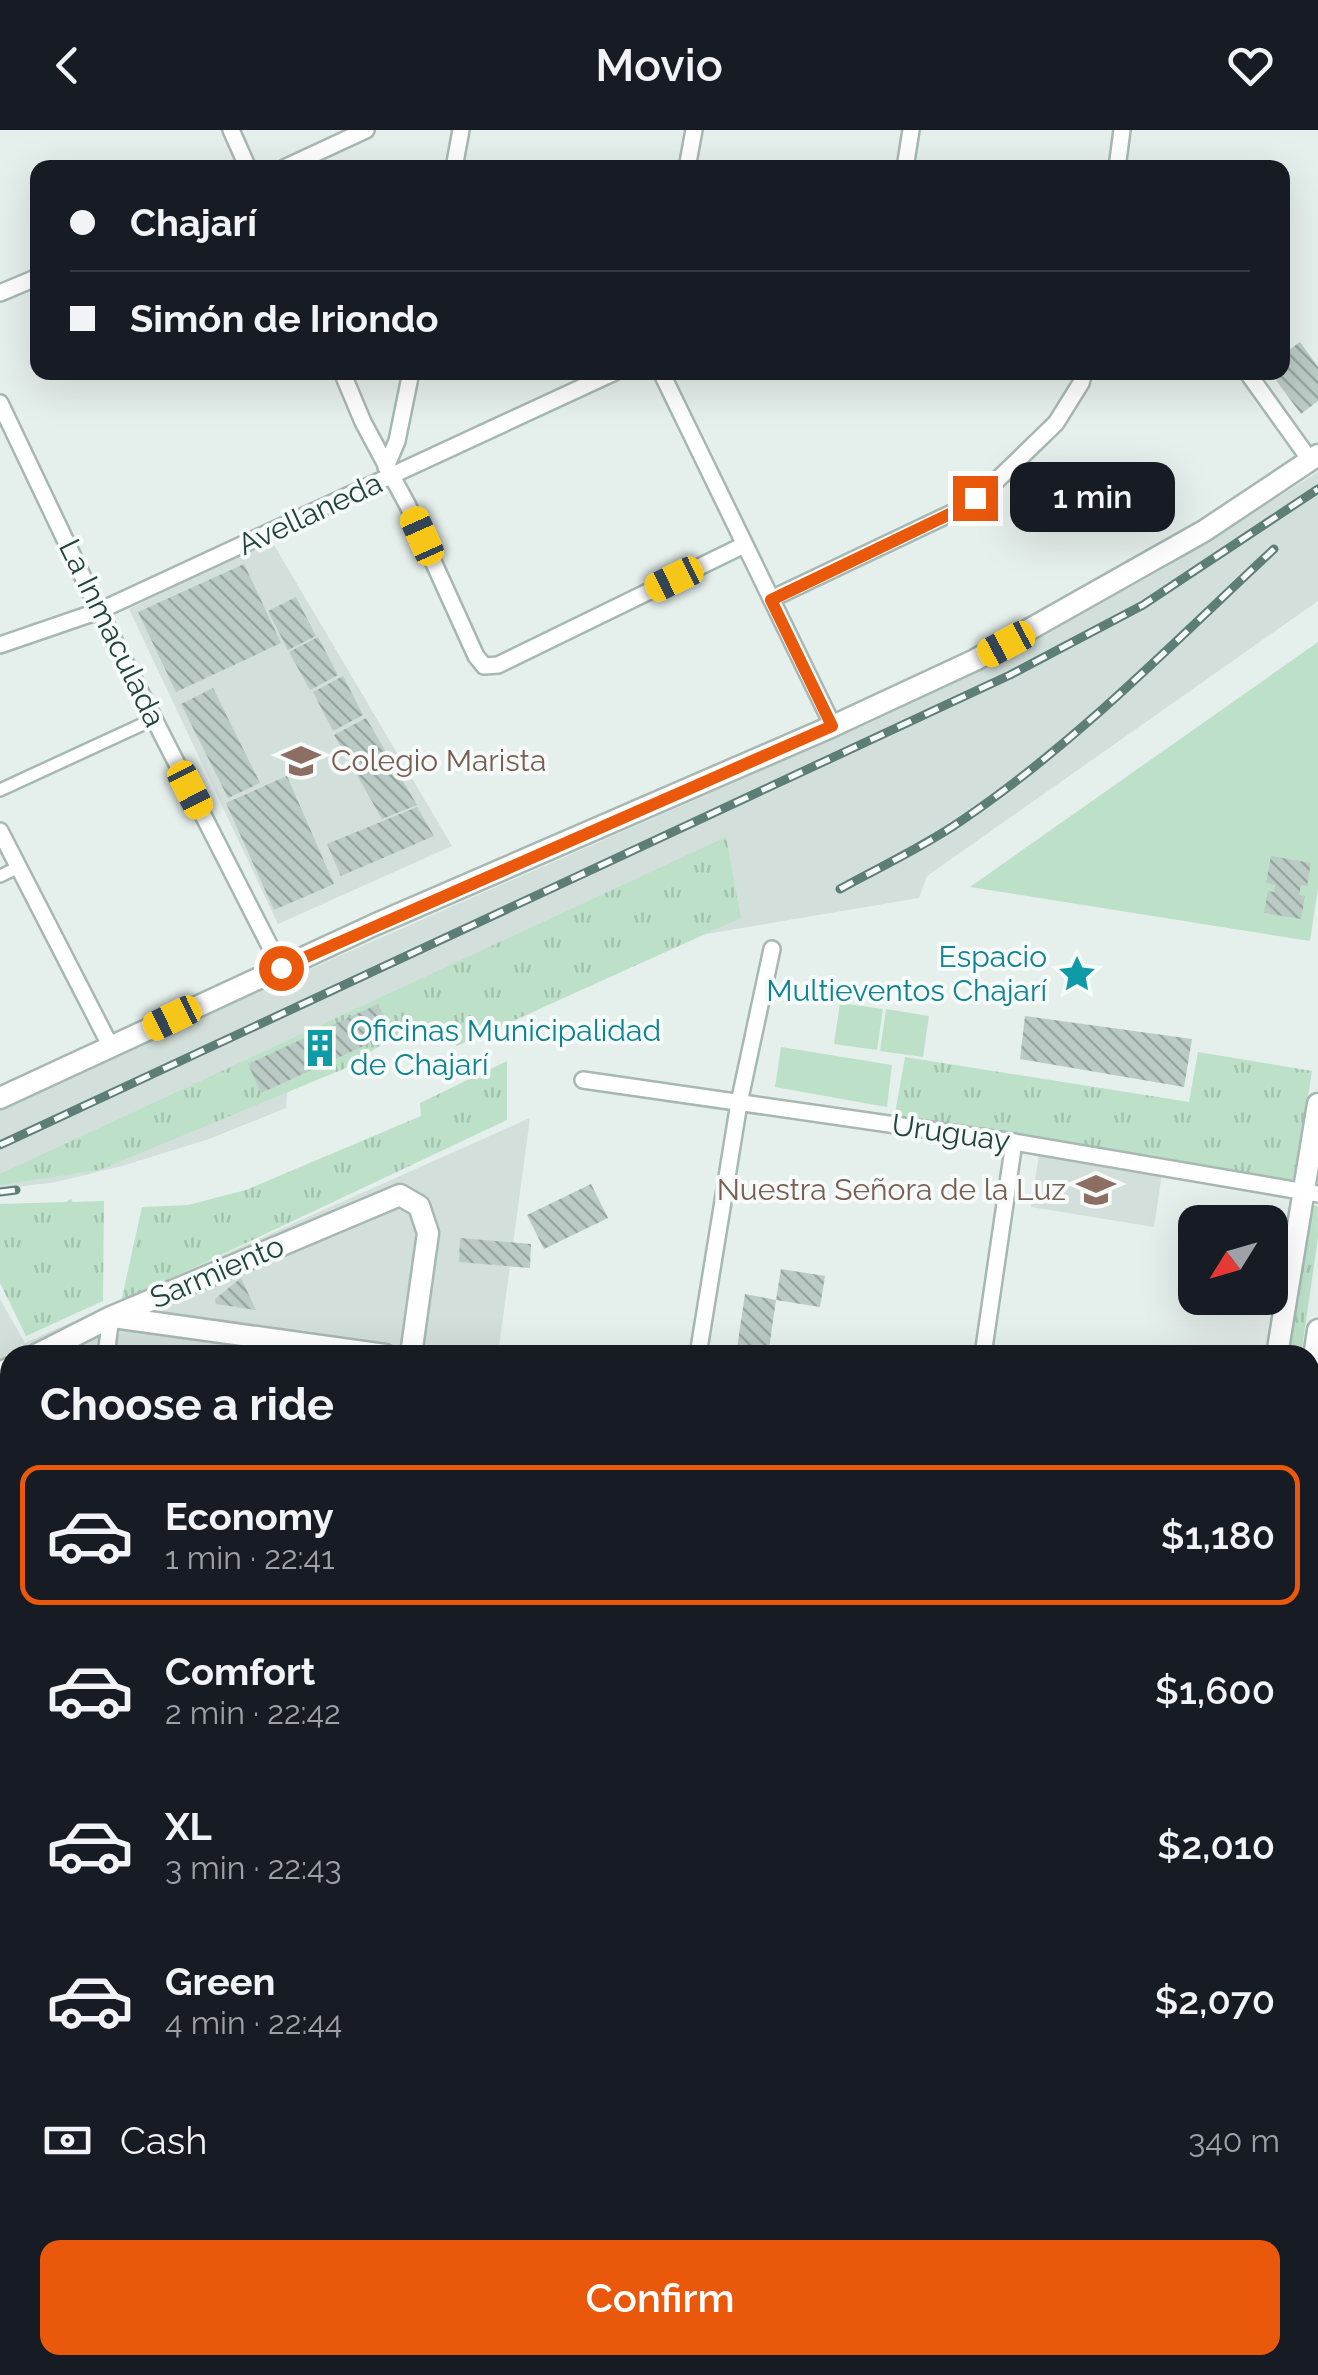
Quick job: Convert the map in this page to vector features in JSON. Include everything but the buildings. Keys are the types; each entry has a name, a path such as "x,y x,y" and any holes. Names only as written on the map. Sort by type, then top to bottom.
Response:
{"street":[{"path":"231,130 244,160"},
{"path":"301,160 366,130"},
{"path":"456,160 462,130"},
{"path":"688,160 694,130"},
{"path":"907,160 911,130"},
{"path":"1118,160 1122,130"},
{"path":"0,293 30,280"},
{"path":"346,380 484,666 498,665 744,545"},
{"path":"388,472 409,380"},
{"name":"Avellaneda","path":"0,646 99,611 388,472 597,380"},
{"path":"664,380 832,726"},
{"path":"771,600 958,510 991,486 1056,423 1082,380"},
{"path":"0,1098 281,968 832,726 974,660 1098,593 1204,531 1314,458 1253,380"},
{"name":"La Inmaculada","path":"0,403 99,611 281,968"},
{"path":"0,790 154,719"},
{"path":"0,831 110,1047"},
{"path":"0,876 18,868"},
{"path":"700,1345 739,1103 772,949"},
{"name":"Uruguay","path":"583,1080 1014,1142 1311,1193"},
{"path":"1279,1345 1311,1193 1318,1104"},
{"path":"984,1345 1014,1142"},
{"name":"Sarmiento","path":"56,1345 111,1317 400,1195 419,1206 428,1233 412,1345"},
{"path":"107,1345 111,1317 312,1345"}],"shaded area":[{"path":"1318,472 1318,601 927,876 919,898 700,935 479,1038 441,1018 288,1083 286,1108 209,1139 56,1182 0,1189 0,1105 963,679 1167,567"},
{"name":"Colegio Marista","path":"271,540 452,846 278,924 129,609"},
{"path":"530,1118 499,1345 0,1345 0,1299 25,1343"},
{"name":"Nuestra Señora de la Luz","path":"1039,1154 1162,1173 1154,1227 1031,1207"}],"green space":[{"path":"1318,642 1318,888 1310,941 970,887"},
{"path":"726,837 741,918 457,1046 414,1023 346,1068 99,1170 0,1185 0,1174"},
{"path":"840,1003 883,1009 877,1050 834,1044"},
{"path":"886,1009 929,1016 923,1057 880,1051"},
{"path":"781,1047 892,1065 887,1107 775,1087"},
{"path":"1198,1052 1312,1071 1295,1183 894,1119 905,1057 1189,1102"},
{"path":"507,1061 507,1120 121,1302 142,1207 188,1205 246,1190 421,1116 420,1103"},
{"path":"104,1201 103,1301 26,1336 0,1283 0,1204"},
{"path":"1310,1205 1318,1206 1318,1238 1302,1345 1290,1345"}],"railway":[{"path":"0,1145 1010,675 1143,605 1318,489"},
{"path":"840,889 947,830 1044,759 1274,549"},
{"path":"0,1192 16,1190"}],"place":[{"name":"Colegio Marista","path":"301,761"},
{"name":"Espacio Multieventos Chajarí","path":"1077,974"},
{"name":"Oficinas Municipalidad de Chajarí","path":"320,1048"},
{"name":"Nuestra Señora de la Luz","path":"1096,1190"}],"route":[{"path":"281,968 832,726 771,600 958,510 975,498"}]}
